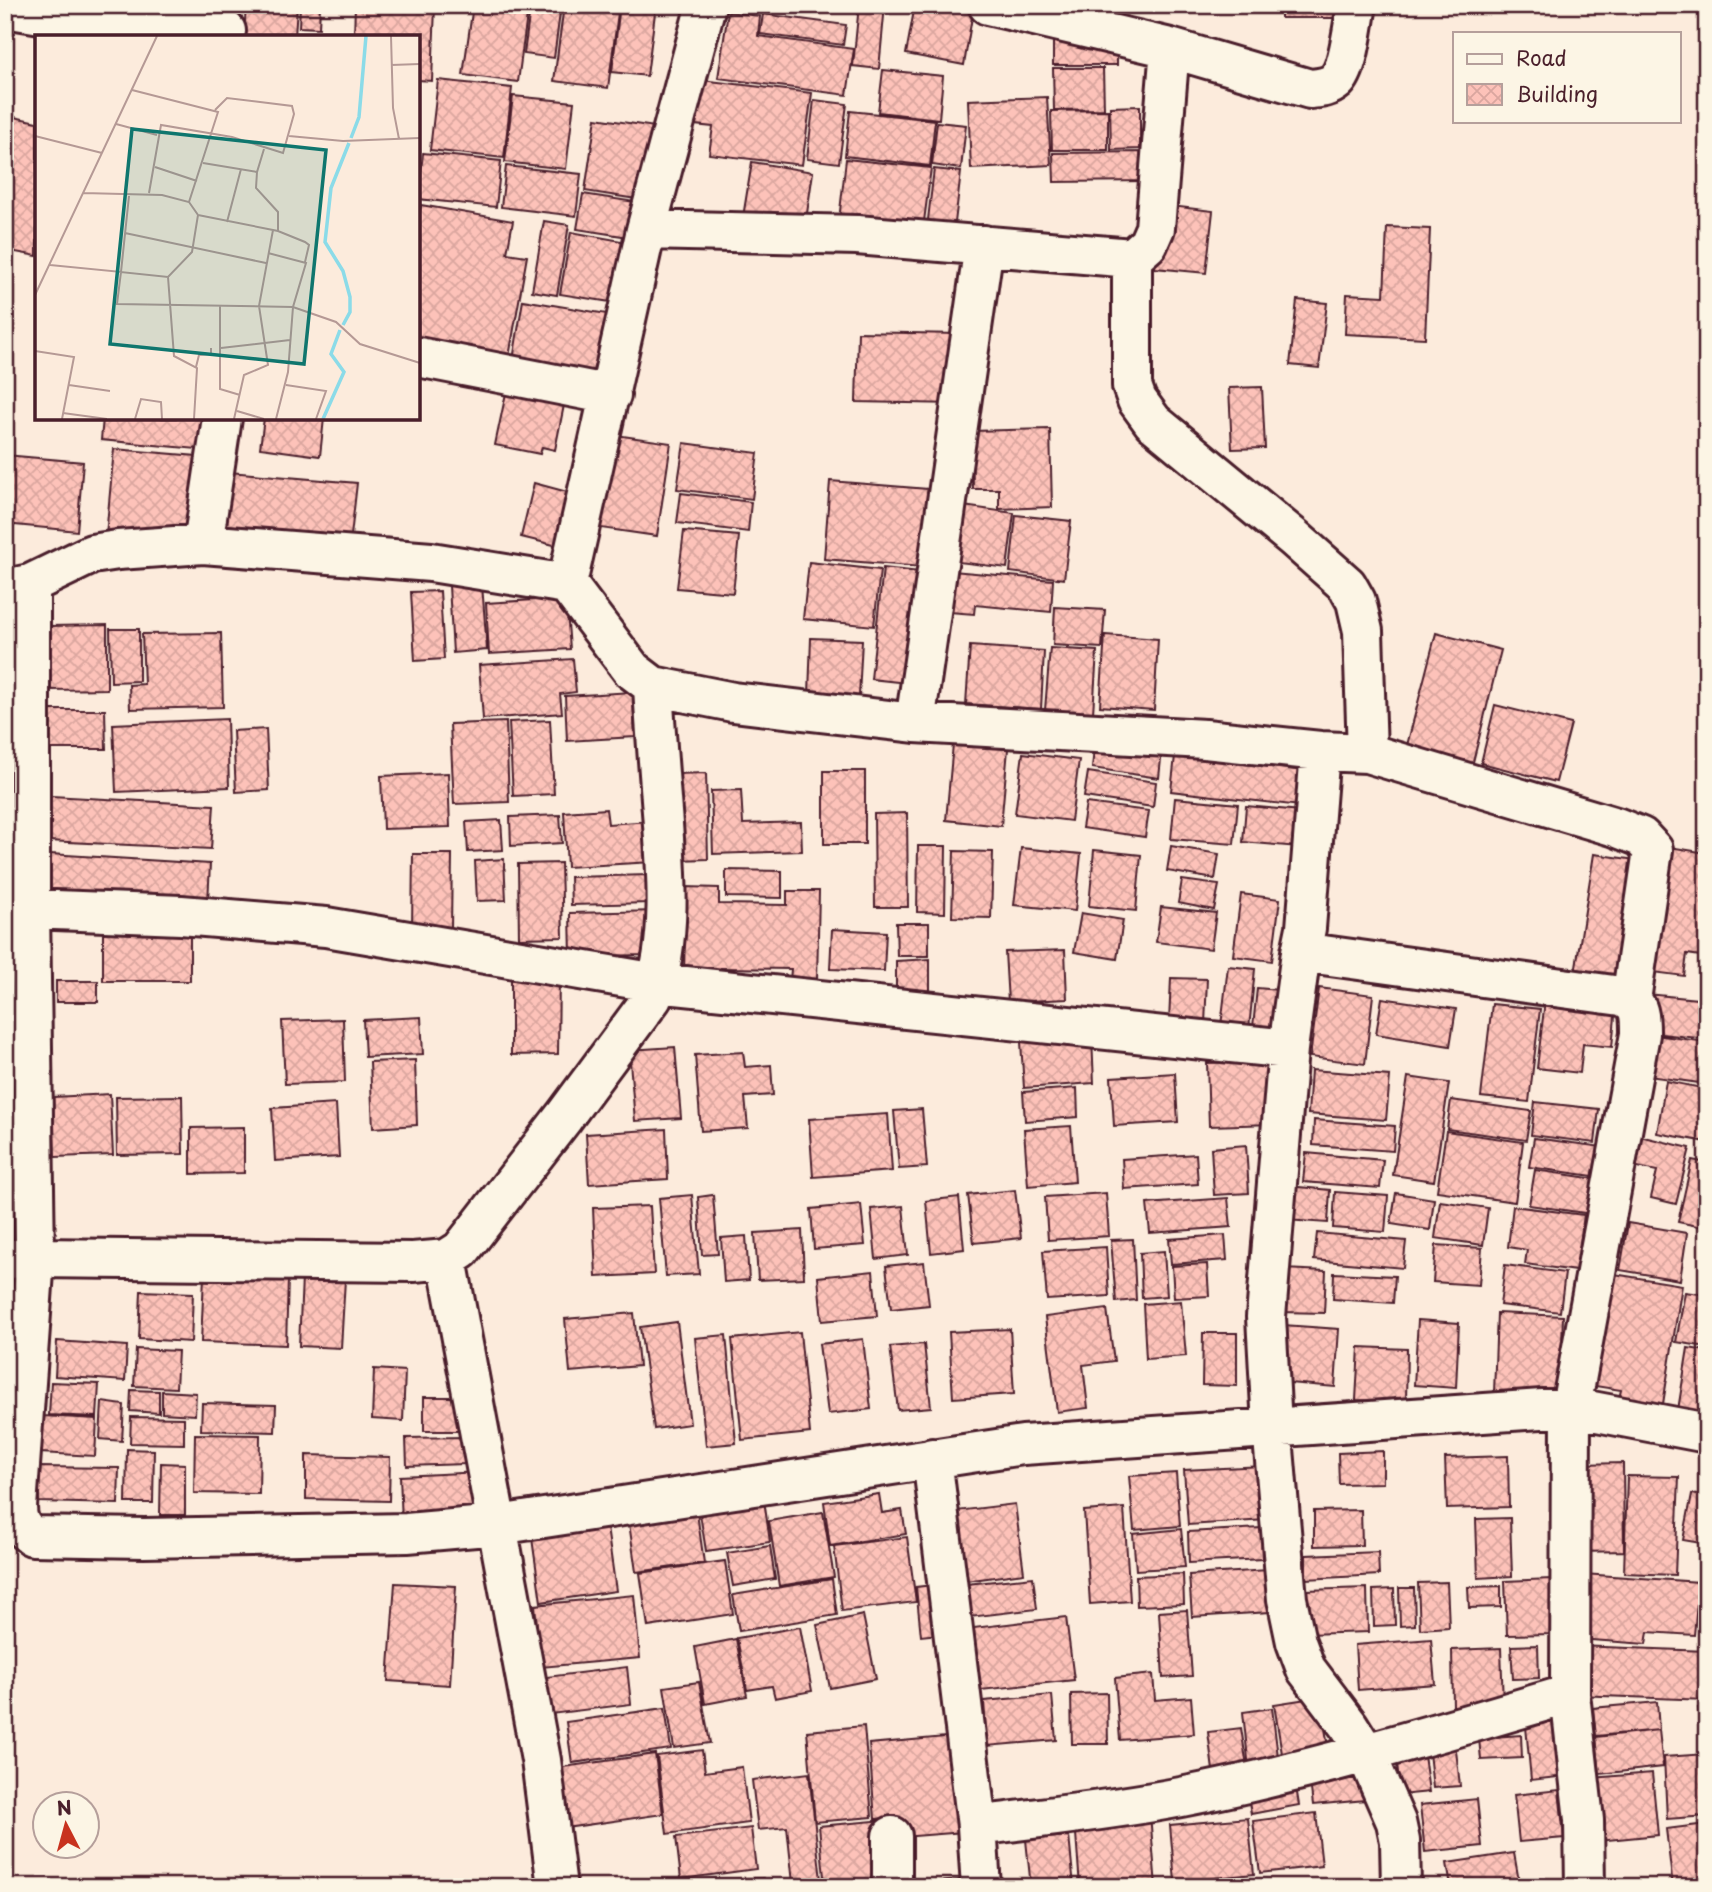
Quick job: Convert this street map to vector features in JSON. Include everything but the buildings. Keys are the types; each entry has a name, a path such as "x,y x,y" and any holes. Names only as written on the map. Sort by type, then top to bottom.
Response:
{"street":[{"path":"567,584 646,230 706,5"},
{"path":"988,5 1170,48 1310,89 1324,88 1335,82 1343,73 1357,5"},
{"path":"5,8 59,17 227,24"},
{"path":"646,230 857,235 1132,258 1148,244 1155,228 1170,48"},
{"path":"915,723 984,245"},
{"path":"1132,258 1131,371 1137,400 1153,422 1347,585 1356,601 1363,631 1367,753"},
{"path":"420,357 611,395"},
{"path":"203,544 222,420"},
{"path":"1631,1000 1652,861 1653,850 1650,844 1641,837 1615,827 1367,753 1206,739 915,723 733,702 653,686 632,670 567,584 431,562 203,544 92,554 18,586 30,909 20,1259 17,1516 24,1532 32,1536 158,1538 407,1533 498,1525 1024,1445 1571,1407 1707,1433"},
{"path":"20,1259 413,1262 447,1259 461,1250 652,998 667,920 666,853 653,686"},
{"path":"1320,751 1306,928 1288,1049 1265,1317 1272,1426 1287,1599 1296,1642 1306,1669 1366,1753 1396,1822 1400,1841 1401,1887"},
{"path":"30,909 181,915 326,927 657,983 1288,1049"},
{"path":"1301,952 1621,996 1631,1000 1640,1011 1640,1034 1571,1407 1570,1694 1584,1820 1585,1887"},
{"path":"447,1259 541,1760 558,1887"},
{"path":"932,1458 977,1826 981,1887"},
{"path":"977,1826 1112,1809 1181,1797 1366,1753 1570,1694"},
{"path":"892,1836 892,1887"}]}
